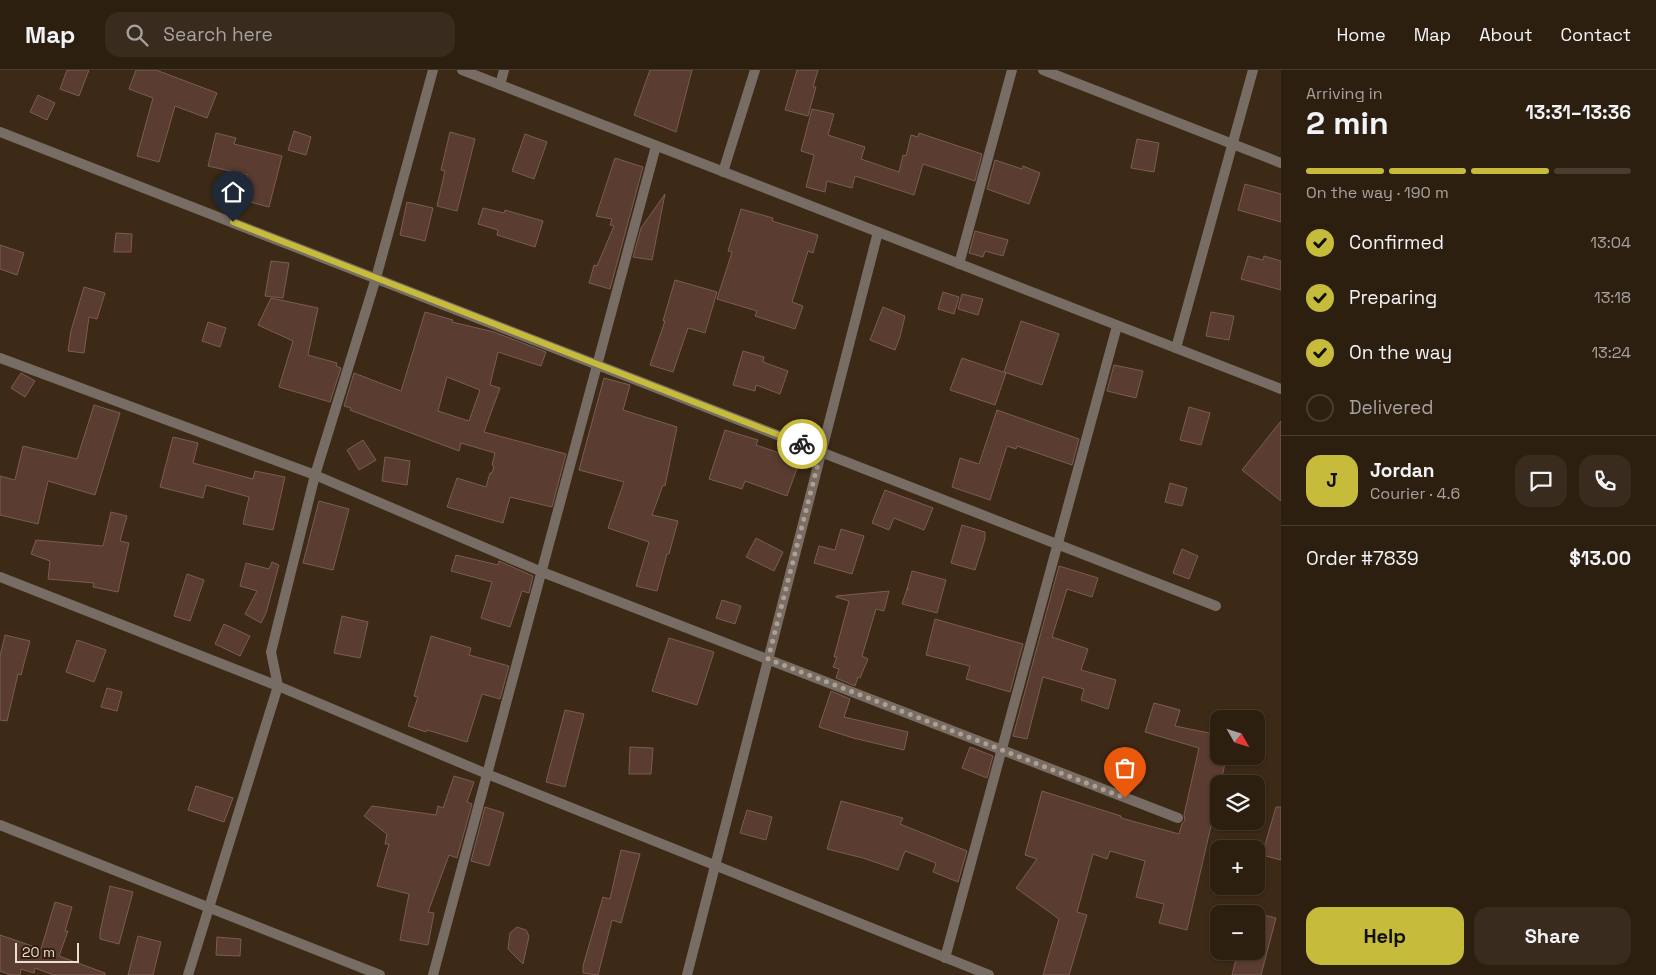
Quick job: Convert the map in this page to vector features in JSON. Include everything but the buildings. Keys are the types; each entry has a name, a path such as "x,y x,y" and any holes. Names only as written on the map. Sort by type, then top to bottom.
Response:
{"street":[{"path":"188,975 278,686 271,652 315,476 376,278 433,70"},
{"path":"462,70 1281,389"},
{"path":"500,85 504,70"},
{"path":"723,172 755,70"},
{"path":"959,264 1012,70"},
{"path":"1043,70 1281,163"},
{"path":"1176,348 1253,70"},
{"path":"0,132 1216,606"},
{"path":"433,975 656,146"},
{"path":"688,975 878,232"},
{"path":"945,958 1117,326"},
{"path":"0,358 315,476 542,572 1178,818"},
{"path":"0,577 278,686 487,774 989,975"},
{"path":"0,825 380,975"}],"way so far":[{"path":"802,444 821,452 768,659 1125,798"}],"route":[{"path":"233,222 802,444"}]}
